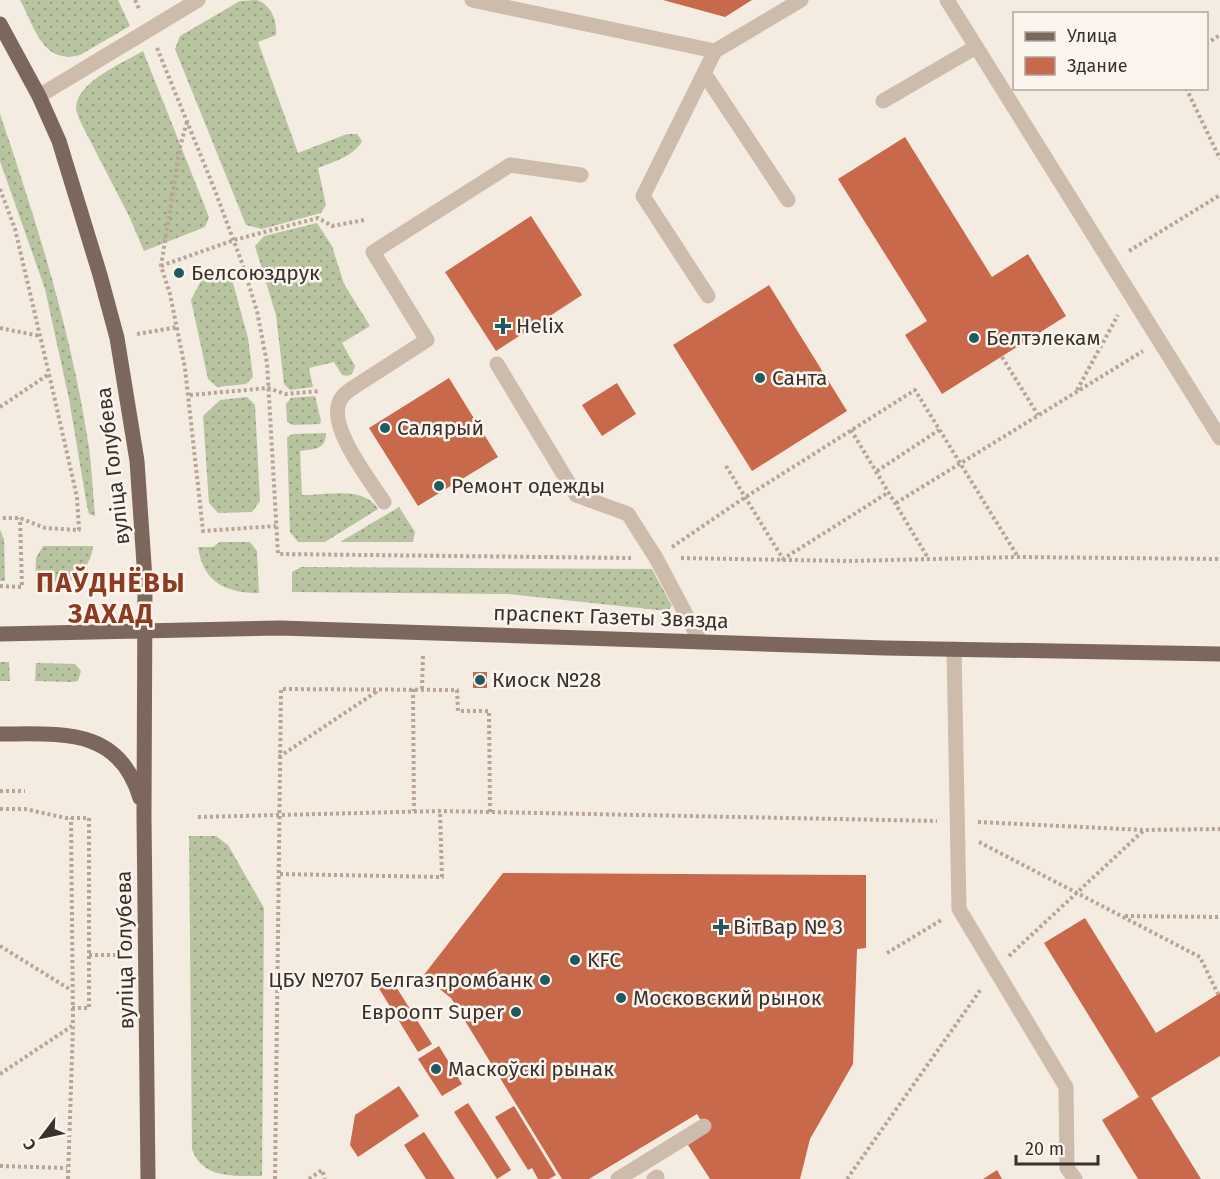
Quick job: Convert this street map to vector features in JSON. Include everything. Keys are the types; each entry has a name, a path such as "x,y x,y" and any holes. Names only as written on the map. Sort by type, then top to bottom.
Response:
{"main road":[{"name":"вуліца Голубева","path":"0,24 39,96 59,141 117,338 138,472 143,532 146,629 144,818 148,1179"},
{"name":"праспект Газеты Звязда","path":"0,634 146,629 280,628 954,649 1220,654"},
{"path":"0,734 56,734 82,738 102,746 123,762 131,774 144,818"}],"lane":[{"path":"39,96 198,0"},
{"path":"472,0 715,51"},
{"path":"708,296 643,196 715,51 801,0"},
{"path":"947,0 1220,438"},
{"path":"883,101 976,47"},
{"path":"704,73 788,200"},
{"path":"384,502 341,433 337,409 341,398 351,389 427,340 373,252 510,165 581,175"},
{"path":"497,364 576,495 628,514 656,558 700,641"},
{"path":"954,649 959,909 1066,1087 1067,1168 1075,1179"},
{"path":"618,1179 704,1126"}],"path":[{"path":"135,0 188,121 234,240 257,311 267,363 278,554 848,561 1018,557 1220,559"},
{"path":"1187,90 1220,159"},
{"path":"188,121 180,147 161,266 178,327 190,395 203,531 276,526"},
{"path":"0,189 15,229 49,374 77,497 79,530 45,528 20,518 0,518"},
{"path":"1111,262 1220,195"},
{"path":"161,266 234,240 318,218 332,226 364,220"},
{"path":"1076,392 1130,293"},
{"path":"117,338 178,327"},
{"path":"0,328 40,336"},
{"path":"896,502 1160,341"},
{"path":"1002,357 1038,416"},
{"path":"0,407 49,374"},
{"path":"190,395 268,388 285,394 351,389"},
{"path":"656,558 744,498 915,390 1018,557"},
{"path":"852,430 928,558"},
{"path":"877,471 939,430"},
{"path":"726,466 783,559"},
{"path":"783,559 889,492"},
{"path":"0,586 22,587 20,518"},
{"path":"422,689 423,632"},
{"path":"275,1179 281,689 457,690 458,711 489,711 490,812"},
{"path":"279,758 376,692 375,689"},
{"path":"413,690 414,811"},
{"path":"0,791 24,791"},
{"path":"0,809 25,808 71,818 89,818 89,1008 72,1008"},
{"path":"198,817 441,811 847,818 957,826 1144,830 1220,829"},
{"path":"280,874 442,877 441,811"},
{"path":"68,1179 73,1025 71,818"},
{"path":"957,826 1076,893 1200,957 1218,994"},
{"path":"887,953 959,909"},
{"path":"1124,916 1220,917"},
{"path":"0,946 72,991"},
{"path":"89,955 147,955"},
{"path":"0,1074 73,1025"},
{"path":"0,1166 67,1168"},
{"path":"309,1179 322,1170 325,1179"}],"green space":[{"path":"20,0 118,0 130,26 80,55 67,57 48,49 41,41"},
{"path":"257,0 270,10 276,24 276,35 258,42 298,153 347,134 357,134 362,141 349,154 318,168 326,205 321,213 262,229 246,225 175,49 180,36 240,1"},
{"path":"143,51 209,217 205,227 144,251 129,216 82,125 76,107 84,89 93,81"},
{"path":"0,114 40,238 73,363 89,448 95,516 89,514 87,506 69,399 45,289 0,161"},
{"path":"317,223 332,246 344,284 370,326 342,343 355,366 352,374 342,375 334,362 309,368 313,387 290,390 284,384 276,315 255,246 264,236"},
{"path":"220,267 230,272 248,338 253,377 246,384 217,387 208,379 191,300 206,271"},
{"path":"315,396 320,424 293,425 287,422 286,404 291,398"},
{"path":"247,397 255,405 260,501 252,512 218,513 209,503 203,416 220,400"},
{"path":"326,433 321,446 300,451 302,495 354,494 371,502 378,509 325,542 298,542 290,532 287,437 293,434"},
{"path":"399,507 415,532 413,542 340,542"},
{"path":"0,530 4,539 5,581 0,581"},
{"path":"220,542 250,542 257,551 259,593 226,588 211,577 205,569 198,547 213,547"},
{"path":"43,546 93,546 87,565 81,573 55,589 35,591 36,558"},
{"path":"301,567 652,569 672,606 667,611 507,594 292,592 292,572"},
{"path":"0,662 9,662 10,681 0,681"},
{"path":"36,663 75,664 81,671 78,681 35,681"},
{"path":"189,836 216,836 228,845 264,908 262,1176 230,1175 211,1171 203,1166 192,1149"}],"building":[{"path":"663,0 752,0 725,17"},
{"path":"905,137 992,277 1028,254 1066,316 942,394 905,335 927,321 838,179"},
{"path":"531,216 582,295 496,351 445,272"},
{"name":"Санта","path":"769,285 847,411 752,471 673,345"},
{"path":"449,378 498,457 418,506 369,428"},
{"path":"617,383 636,414 602,436 582,405"},
{"name":"Киоск №28","path":"473,672 487,672 487,688 473,688"},
{"path":"503,873 866,875 866,948 857,949 853,1064 810,1139 800,1179 710,1179 688,1145 708,1132 697,1114 589,1179 562,1179 451,998 423,976"},
{"path":"1085,918 1156,1033 1220,993 1220,1056 1151,1098 1201,1179 1138,1179 1102,1120 1139,1097 1044,943"},
{"path":"388,974 432,1044 418,1052 375,982"},
{"path":"439,1046 462,1084 442,1096 418,1059"},
{"path":"399,1086 419,1116 358,1157 350,1145 355,1115"},
{"path":"468,1103 511,1170 497,1179 454,1112"},
{"path":"514,1106 556,1175 549,1179 538,1179 532,1168 528,1170 495,1117"},
{"path":"424,1132 455,1179 426,1179 404,1145"},
{"path":"997,1170 1002,1179 983,1179"}],"place":[{"name":"Белсоюздрук","path":"179,273"},
{"name":"Helix","path":"503,326"},
{"name":"Белтэлекам","path":"974,338"},
{"name":"Санта","path":"760,378"},
{"name":"Салярый","path":"385,428"},
{"name":"Ремонт одежды","path":"439,486"},
{"name":"Киоск №28","path":"480,680"},
{"name":"ВітВар № 3","path":"721,927"},
{"name":"KFC","path":"575,960"},
{"name":"ЦБУ №707 Белгазпромбанк","path":"545,980"},
{"name":"Московский рынок","path":"621,998"},
{"name":"Евроопт Super","path":"516,1012"},
{"name":"Маскоўскі рынак","path":"436,1069"}],"district":[{"name":"ПАЎДНЁВЫ ЗАХАД","path":"111,598"}]}
